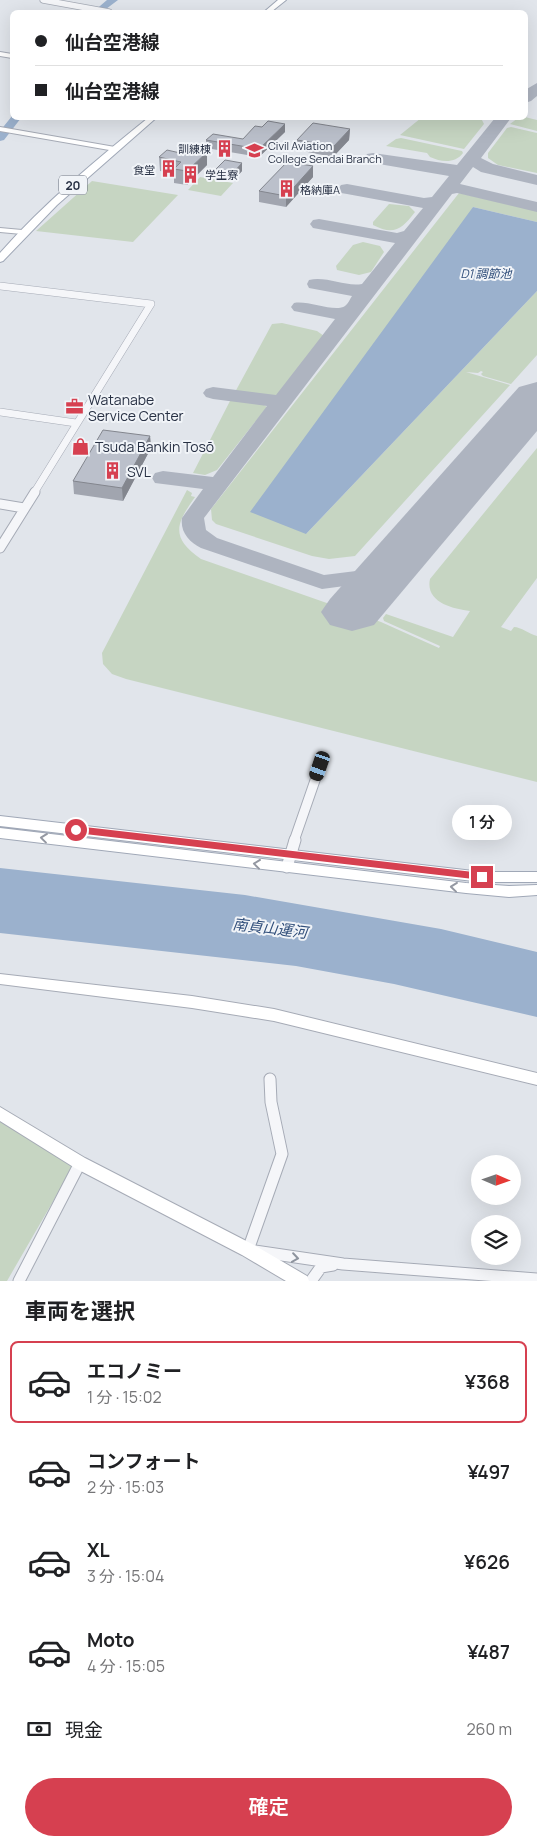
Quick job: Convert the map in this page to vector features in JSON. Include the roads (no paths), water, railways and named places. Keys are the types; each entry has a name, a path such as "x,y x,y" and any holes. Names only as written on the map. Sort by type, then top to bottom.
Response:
{"main road":[{"path":"270,10 282,0"},
{"path":"278,10 291,0"},
{"name":"20","path":"0,246 140,120"},
{"name":"20","path":"111,148 149,120"},
{"name":"20","path":"0,260 18,231"},
{"path":"0,821 478,889 522,892 537,890"},
{"path":"0,833 288,861 482,877 537,877"}],"street":[{"path":"43,0 94,10"},
{"path":"0,129 111,148"},
{"path":"0,230 18,231"},
{"path":"0,286 151,304 0,548"},
{"path":"0,412 76,423"},
{"path":"0,504 24,508"},
{"path":"288,861 320,766"},
{"path":"0,979 192,1002 274,1015 537,1079"},
{"path":"248,1250 282,1154 271,1102 270,1079"},
{"path":"0,1113 80,1163 248,1250 301,1281"},
{"path":"19,1281 80,1163"},
{"path":"248,1250 343,1264 537,1279"},
{"path":"311,1281 321,1267 343,1264"}],"water":[{"name":"D1 調節池","path":"473,207 537,222 537,291 306,534 250,512"},
{"name":"南貞山運河","path":"0,868 245,895 441,929 537,952 537,1017 394,984 296,966 0,933"}],"waterway":[{"path":"100,10 113,0"},
{"path":"0,138 14,120"}],"place":[{"name":"訓練棟","path":"225,148"},
{"name":"Civil Aviation College Sendai Branch","path":"254,151"},
{"name":"食堂","path":"169,169"},
{"name":"学生寮","path":"191,174"},
{"name":"格納庫A","path":"286,189"},
{"name":"Watanabe Service Center","path":"74,407"},
{"name":"Tsuda Bankin Tosō","path":"81,446"},
{"name":"SVL","path":"113,471"}]}
